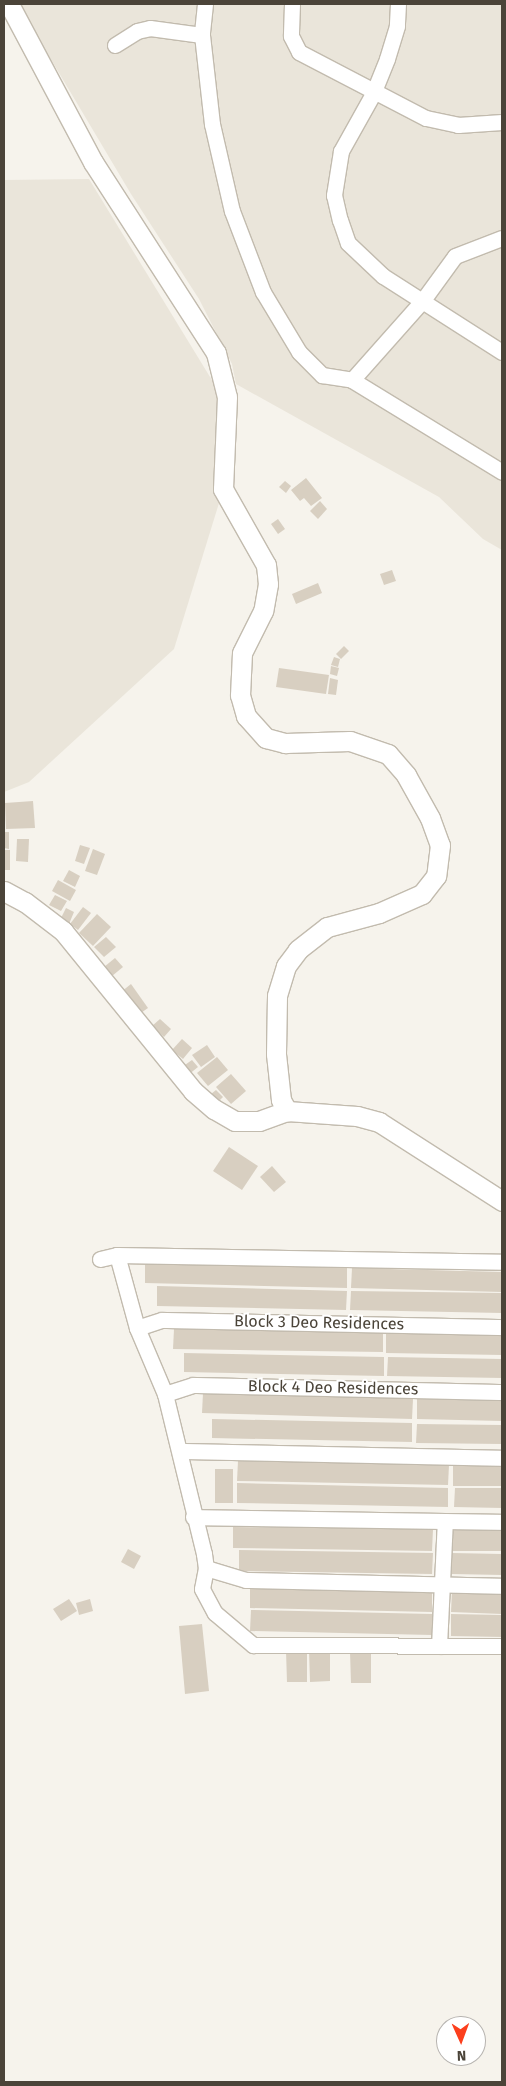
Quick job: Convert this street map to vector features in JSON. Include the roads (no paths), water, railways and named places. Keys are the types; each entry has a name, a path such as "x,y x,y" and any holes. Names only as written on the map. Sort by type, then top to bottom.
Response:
{"street":[{"path":"9,4 93,162 216,353 227,397 223,489 266,565 268,584 263,611 242,654 240,695 246,716 266,738 285,743 350,741 388,754 406,775 430,818 440,845 436,876 422,894 379,913 326,927 298,950 286,966 277,996 276,1054 281,1100 287,1111"},
{"path":"205,4 202,35 212,124 232,211 263,292 299,352 322,375 352,380 502,472"},
{"path":"292,4 291,36 299,52 426,118 458,125 502,122"},
{"path":"398,4 397,26 374,92 341,152 334,195 340,220 348,243 382,276 423,300 502,352"},
{"path":"115,45 137,32 150,28 202,35"},
{"path":"352,380 423,300 455,256 502,238"},
{"path":"4,891 25,902 63,931 194,1091 214,1110 235,1121 258,1121 287,1111 357,1116 378,1122 502,1200"},
{"path":"117,1255 137,1328 164,1394 181,1451 193,1517 206,1568 202,1589 215,1613 253,1645 502,1646"},
{"path":"100,1259 117,1255 502,1262"},
{"name":"Block 3 Deo Residences","path":"137,1328 162,1320 502,1327"},
{"name":"Block 4 Deo Residences","path":"164,1394 193,1385 502,1392"},
{"path":"181,1451 502,1458"},
{"path":"193,1517 502,1522"},
{"path":"440,1646 445,1521"},
{"path":"206,1568 246,1580 502,1586"}]}
